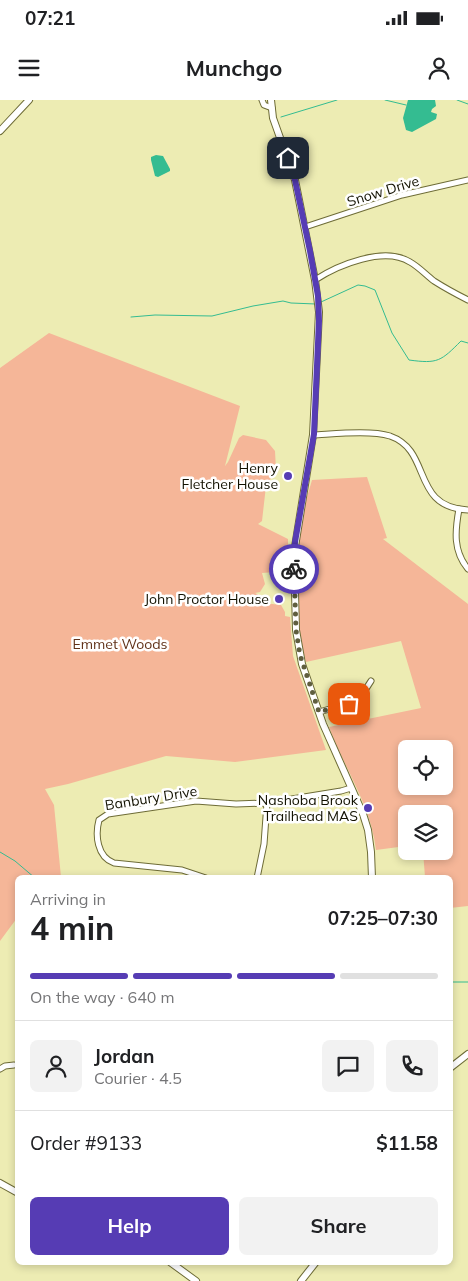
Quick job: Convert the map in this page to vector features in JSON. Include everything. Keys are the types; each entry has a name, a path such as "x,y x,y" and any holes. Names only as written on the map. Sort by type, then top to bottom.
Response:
{"main road":[{"path":"0,130 29,100"},
{"path":"271,100 277,128 293,173 305,227 315,280 319,321 314,434 295,542 296,630 300,655 319,712 363,814 368,830 372,875"},
{"path":"453,1066 468,1054"},
{"path":"0,1183 15,1191"},
{"path":"174,1265 196,1281"},
{"path":"301,1281 314,1265"}],"street":[{"path":"262,100 264,105 272,108"},
{"name":"Snow Drive","path":"305,227 402,195 468,180"},
{"path":"315,280 347,263 382,256 394,256 409,262 444,287 468,300"},
{"path":"314,434 378,434 396,439 411,452 434,496 445,505 459,510 468,510"},
{"path":"459,510 456,543 460,557 468,568"},
{"path":"319,712 355,702 360,698 371,681"},
{"name":"Banbury Drive","path":"197,875 182,870 108,861 104,858 99,847 99,820 108,814 183,802 266,803 351,788"},
{"path":"258,875 264,844 266,803"},
{"path":"0,1070 5,1066 14,1065"}],"green space":[{"name":"Emmet Woods","path":"49,333 240,406 225,466 239,438 243,435 266,440 275,451 276,470 266,486 262,521 258,524 288,539 288,571 262,573 265,584 260,592 255,593 259,595 264,603 281,605 285,616 290,617 293,656 326,750 235,762 166,756 45,789 54,805 61,875 15,875 15,921 0,941 0,368"},
{"path":"367,477 387,538 383,539 468,604 468,906 453,908 453,875 425,875 424,860 453,860 453,805 398,805 398,847 376,850 369,818 363,802 329,727 421,708 401,641 306,662 299,627 297,588 298,549 303,513 312,480"}],"shaded area":[{"path":"408,100 435,100 436,106 431,112 437,114 436,119 412,132 406,130 403,118"},
{"path":"156,155 163,156 170,169 170,171 158,177 155,176 151,160 151,157"}],"waterway":[{"path":"281,117 337,100"},
{"path":"385,100 406,105"},
{"path":"457,100 468,104"},
{"path":"321,302 358,285 375,290 392,333 409,360 427,362 438,360 449,353 461,341 468,343"},
{"path":"131,317 155,315 212,316 283,301 316,304"},
{"path":"0,852 15,861 31,875"},
{"path":"453,982 468,982"}],"way so far":[{"path":"294,569 296,630 300,655 319,712 349,704"}],"place":[{"name":"Henry Fletcher House","path":"288,476"},
{"name":"John Proctor House","path":"279,599"},
{"name":"Nashoba Brook Trailhead MAS","path":"368,808"}],"route":[{"path":"288,158 295,180 319,303 314,434 295,542 294,569"}]}
